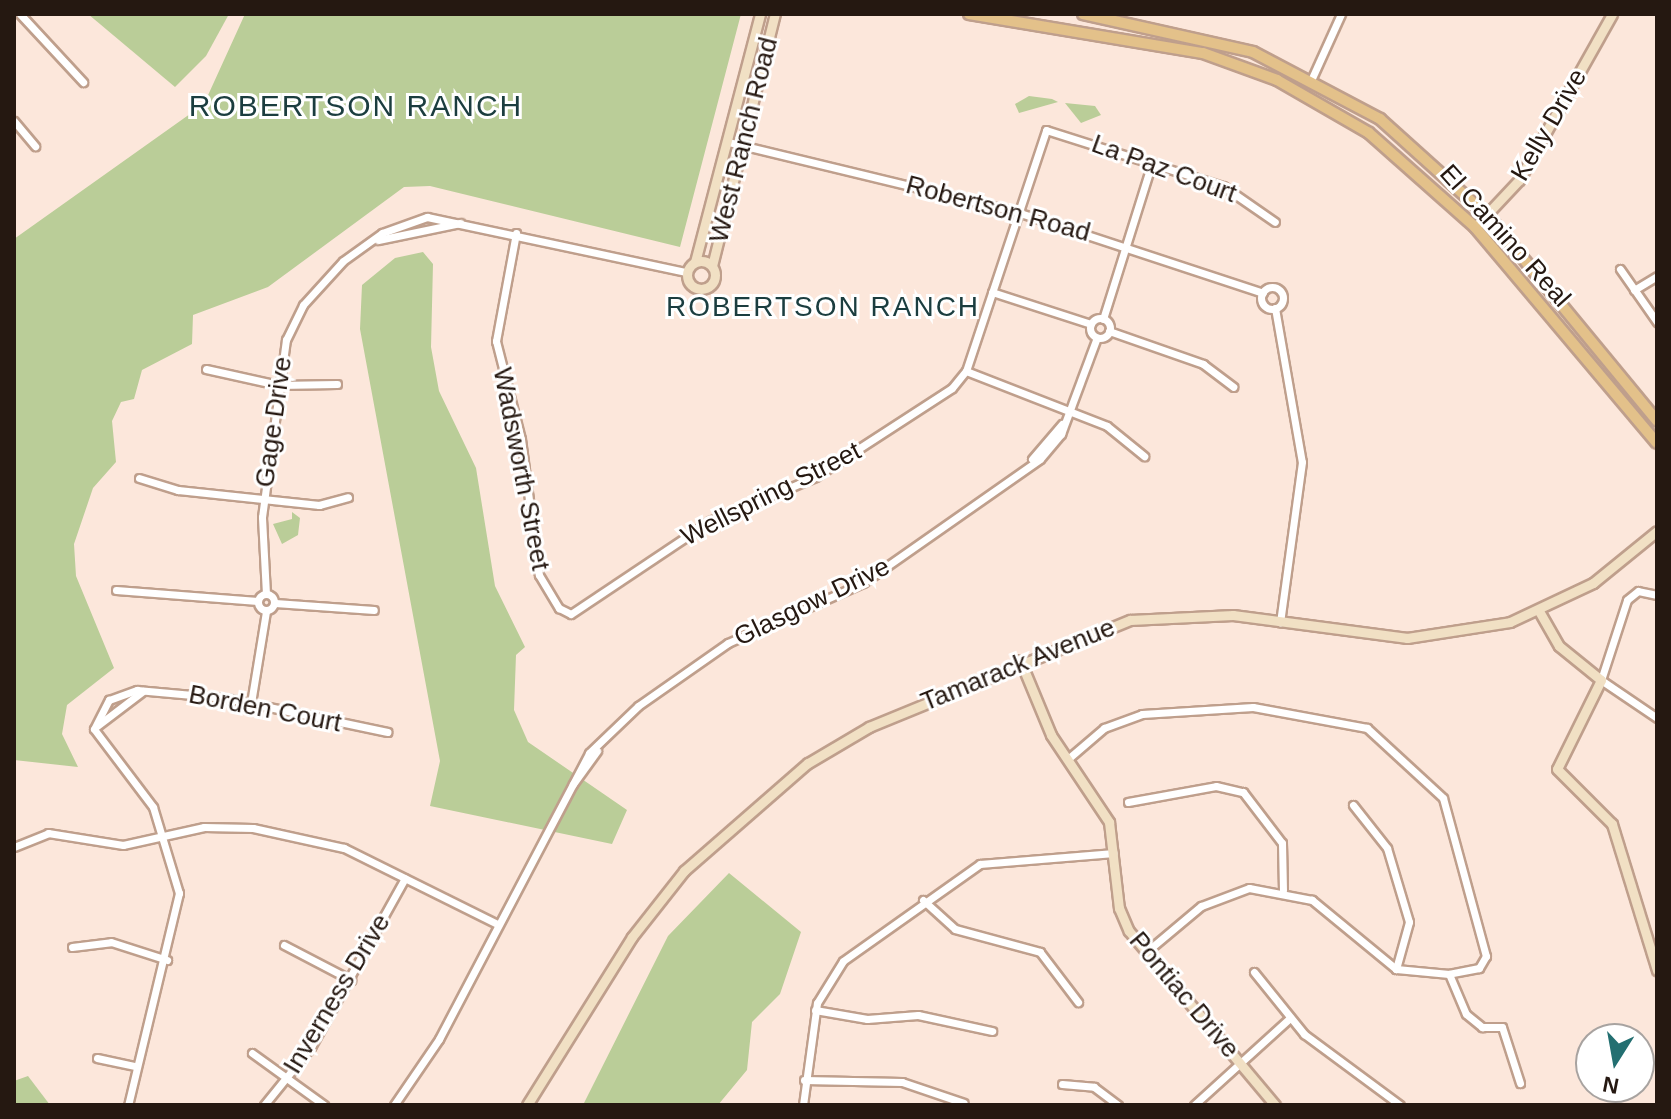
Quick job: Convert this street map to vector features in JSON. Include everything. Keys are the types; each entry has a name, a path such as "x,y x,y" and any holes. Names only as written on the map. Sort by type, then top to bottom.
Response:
{"main road":[{"name":"West Ranch Road","path":"695,262 760,14"},
{"name":"West Ranch Road","path":"712,266 775,14"},
{"name":"El Camino Real","path":"969,14 1164,43 1277,80 1369,133 1475,227 1657,443"},
{"name":"El Camino Real","path":"1083,14 1208,38 1312,78 1409,140 1489,217 1657,421"},
{"name":"Kelly Drive","path":"1475,227 1489,217 1519,180 1612,14"},
{"path":"695,262 712,266 714,279 704,289 691,285 686,272 695,262"},
{"name":"Tamarack Avenue","path":"527,1105 632,937 684,871 834,746 1094,629 1142,618 1219,614 1407,638 1461,634 1539,611 1615,568 1657,531"},
{"path":"1539,611 1559,646 1601,680 1557,769 1612,824 1657,970"},
{"name":"Pontiac Drive","path":"1020,660 1037,708 1097,796 1114,853 1119,908 1145,953 1275,1105"}],"street":[{"path":"20,14 83,82"},
{"path":"1312,78 1341,14"},
{"path":"14,121 35,146"},
{"name":"La Paz Court","path":"1046,130 1223,186 1275,222"},
{"name":"Wellspring Street","path":"559,608 578,612 710,521 847,459 940,398 966,371 1014,211 1046,130"},
{"name":"Robertson Road","path":"728,142 1014,211 1127,245 1263,293"},
{"path":"1152,163 1103,319 1109,331 1203,364 1233,387"},
{"name":"Gage Drive","path":"416,227 427,217 516,233 686,272"},
{"name":"Gage Drive","path":"266,594 264,499 278,385 299,309 332,271 377,240 416,227 460,223"},
{"name":"Wadsworth Street","path":"516,233 496,341 521,439 539,575 559,608"},
{"path":"1620,269 1657,322"},
{"path":"1634,290 1657,276"},
{"path":"1275,308 1265,305 1263,293 1281,291 1275,308 1302,462 1280,622"},
{"path":"992,292 1091,324 1103,319"},
{"path":"1091,324 1097,337 1109,331"},
{"name":"Glasgow Drive","path":"394,1105 439,1039 495,923 573,784 597,751 638,706 728,643 863,583 1032,459 1071,411 1097,337"},
{"path":"206,369 278,385 337,384"},
{"path":"966,371 1107,426 1144,456"},
{"path":"139,478 319,505 348,497"},
{"path":"116,590 258,601 266,594 275,603 374,610"},
{"path":"1657,595 1638,591 1627,600 1601,680 1657,718"},
{"path":"258,601 266,611"},
{"path":"251,703 266,611 275,603"},
{"path":"94,729 143,691"},
{"name":"Borden Court","path":"120,695 143,691 251,703 387,732"},
{"path":"94,729 101,709 120,695 126,702"},
{"path":"1069,758 1104,728 1142,714 1221,706 1352,723 1387,739 1443,798 1486,956 1479,968 1449,974 1396,969 1320,906 1283,890 1237,890 1201,906 1145,953"},
{"path":"94,729 138,784 166,837 179,893 167,960 135,1066 128,1105"},
{"path":"1128,802 1216,786 1243,792 1282,843 1283,890"},
{"path":"1353,805 1387,848 1409,922 1396,969"},
{"path":"14,847 48,833 123,845 253,828 344,848 495,923"},
{"path":"803,1105 815,1010 843,961 923,900 980,864 1114,853"},
{"name":"Inverness Drive","path":"264,1105 287,1078 351,980 405,878"},
{"path":"923,900 955,929 1040,952 1078,1002"},
{"path":"72,947 111,942 167,960"},
{"path":"284,945 351,980"},
{"path":"1254,972 1290,1018 1400,1105"},
{"path":"1449,974 1466,1014 1482,1027 1502,1027 1520,1083"},
{"path":"815,1010 867,1019 918,1015 992,1031"},
{"path":"1194,1105 1290,1018"},
{"path":"252,1053 324,1105"},
{"path":"97,1058 135,1066"},
{"path":"804,1080 902,1082 964,1103"},
{"path":"1062,1084 1094,1087 1118,1105"}],"green space":[{"path":"88,14 229,14 206,56 175,87"},
{"path":"245,14 741,14 680,247 430,186 404,187 268,287 193,315 192,344 142,370 134,399 121,402 112,421 116,462 93,488 74,544 76,576 114,668 67,705 62,734 78,767 14,760 14,239 204,104"},
{"path":"1029,96 1058,102 1019,113 1015,104"},
{"path":"1065,103 1095,106 1101,115 1081,123"},
{"path":"423,252 433,264 431,347 439,391 476,468 495,586 525,647 516,655 514,710 528,742 627,810 612,844 430,806 440,761 360,329 362,285 395,258"},
{"path":"292,512 300,518 298,535 282,544 273,524 292,519"},
{"path":"729,873 801,932 780,994 752,1022 747,1070 718,1105 583,1105 668,936"},
{"path":"28,1076 50,1105 14,1105 14,1081"}],"district":[{"name":"ROBERTSON RANCH","path":"356,106"},
{"name":"ROBERTSON RANCH","path":"823,307"}]}
